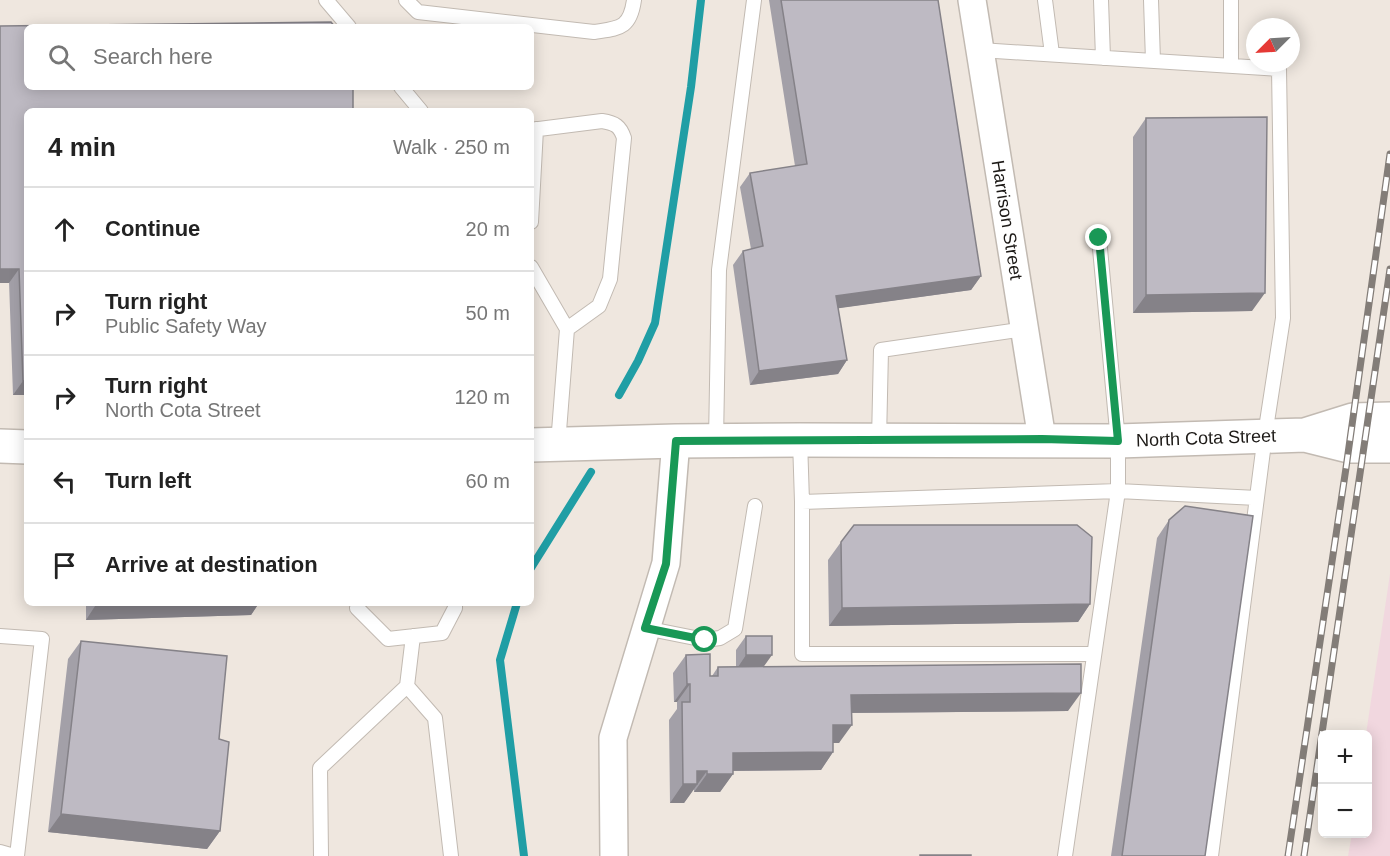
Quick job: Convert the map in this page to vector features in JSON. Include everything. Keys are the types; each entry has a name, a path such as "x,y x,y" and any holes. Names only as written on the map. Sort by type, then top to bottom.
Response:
{"street":[{"name":"Harrison Street","path":"972,0 1042,439"},
{"name":"North Cota Street","path":"1305,435 1353,420 1390,419"},
{"name":"North Cota Street","path":"544,445 800,440 1118,441 1305,435 1349,446 1390,446"},
{"path":"614,856 613,738 666,564 676,441"},
{"path":"0,446 24,447"}],"lane":[{"path":"326,0 346,24"},
{"path":"406,0 418,12 524,24"},
{"path":"534,25 594,32 619,28 632,15 634,0"},
{"path":"716,441 720,270 754,0"},
{"path":"1045,0 1052,54"},
{"path":"1101,0 1104,58"},
{"path":"1151,0 1153,61"},
{"path":"1231,0 1232,66"},
{"path":"980,50 1278,69 1283,318 1257,498 1211,856"},
{"path":"404,90 418,108"},
{"path":"534,130 602,121 612,122 620,127 624,138 610,279 599,306 567,328"},
{"path":"1065,856 1118,491 1118,441 1099,238"},
{"path":"534,272 567,328 544,445"},
{"path":"879,440 881,350 1025,329"},
{"path":"800,440 802,654 1094,654"},
{"path":"802,502 1118,491 1257,498"},
{"path":"645,628 705,640 720,638 735,629 755,506"},
{"path":"357,606 388,639 442,633 455,606"},
{"path":"0,636 42,639 15,856 0,852"},
{"path":"321,856 320,768 407,686 413,636"},
{"path":"407,686 435,718 451,856"}],"shaded area":[{"path":"1390,574 1390,856 1348,856 1351,838 1372,838 1372,730 1367,730"}],"building":[{"path":"781,0 938,0 981,276 836,296 847,360 759,371 743,251 763,246 750,173 807,164"},
{"path":"331,22 333,24 166,24"},
{"path":"0,26 24,26 24,90 353,90 353,108 24,108 23,381 19,269 0,269"},
{"path":"1267,117 1265,293 1146,295 1146,118"},
{"path":"1185,506 1253,516 1205,856 1122,856 1169,520"},
{"path":"854,525 1077,525 1092,537 1090,604 842,608 841,542"},
{"path":"746,636 772,636 772,655 746,655"},
{"path":"81,641 227,656 219,739 229,742 220,831 61,814"},
{"path":"710,654 710,676 718,676 718,667 1081,664 1081,693 851,695 852,725 833,725 833,752 733,753 733,774 707,774 707,771 697,771 697,784 683,784 682,702 690,702 686,655"},
{"path":"971,855 971,856 920,856"}],"waterway":[{"path":"619,395 655,323 691,87 701,0"},
{"path":"534,563 591,472"},
{"path":"516,606 500,660 524,856"}],"railway":[{"path":"1288,856 1390,154"},
{"path":"1304,856 1390,269"}],"route":[{"path":"705,640 645,628 666,564 676,441 1042,439 1118,441 1099,238"}]}
